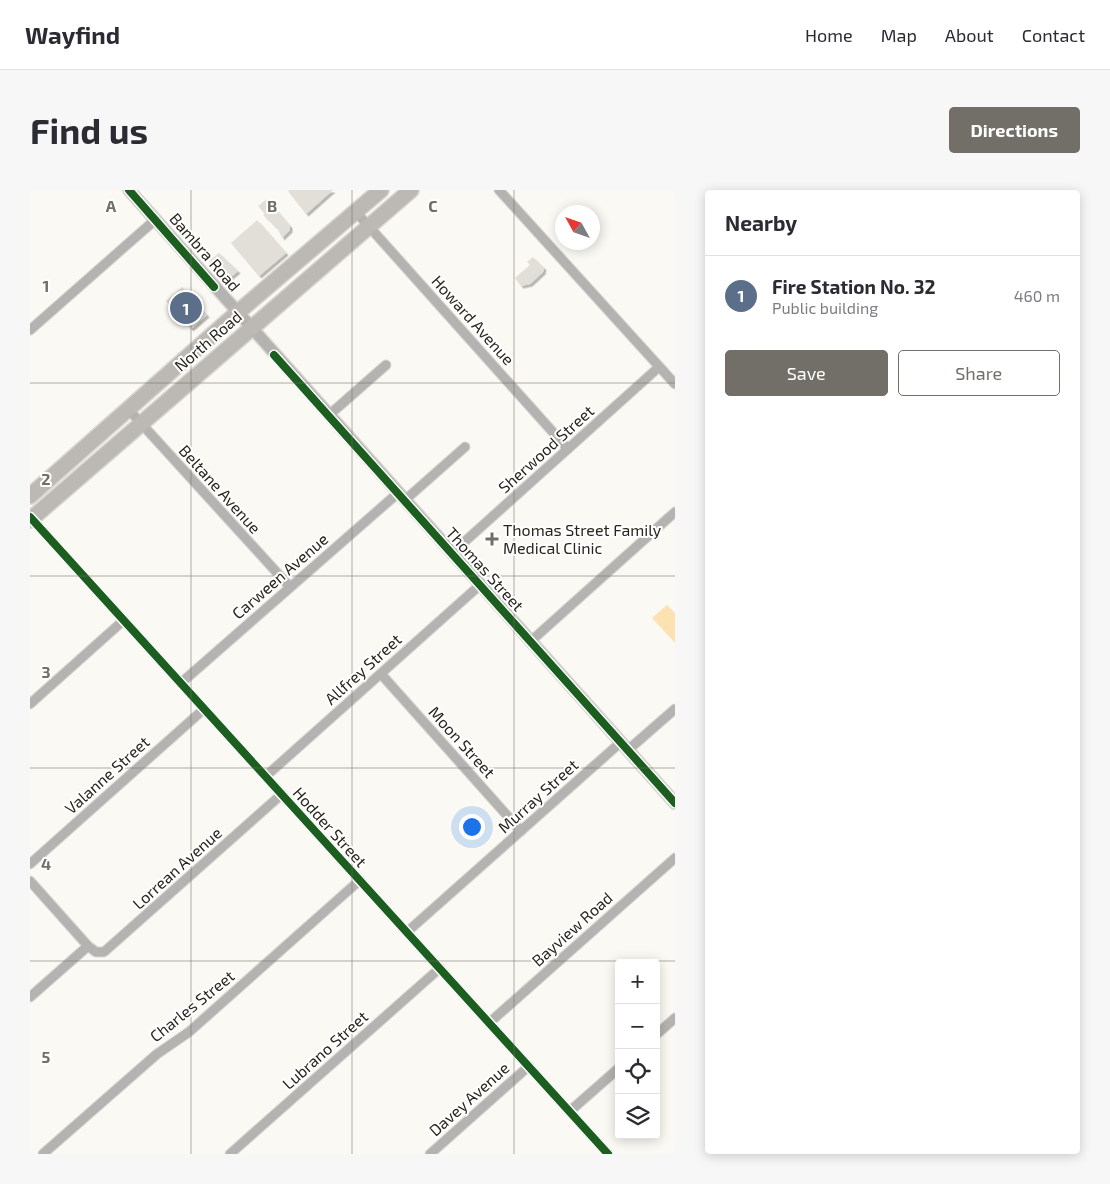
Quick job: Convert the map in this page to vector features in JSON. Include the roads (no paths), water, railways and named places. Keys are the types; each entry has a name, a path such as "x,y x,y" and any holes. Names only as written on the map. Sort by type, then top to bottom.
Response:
{"highway":[{"name":"North Road","path":"30,496 237,313 381,190"},
{"name":"North Road","path":"30,519 411,190"},
{"path":"179,365 191,379"}],"street":[{"path":"499,190 675,384"},
{"name":"Bambra Road","path":"134,192 155,220 250,328"},
{"name":"Howard Avenue","path":"356,212 568,449"},
{"path":"30,330 155,220"},
{"name":"Thomas Street","path":"250,328 675,803"},
{"path":"329,415 386,365"},
{"name":"Sherwood Street","path":"452,553 660,367"},
{"name":"Beltane Avenue","path":"129,410 290,587"},
{"name":"Carween Avenue","path":"181,683 290,587 465,447"},
{"path":"531,641 675,512"},
{"name":"Hodder Street","path":"30,519 266,776 608,1154"},
{"name":"Allfrey Street","path":"266,776 480,585"},
{"path":"30,704 124,620"},
{"name":"Moon Street","path":"381,674 521,831"},
{"name":"Valanne Street","path":"30,864 204,709"},
{"name":"Murray Street","path":"407,932 521,831 625,746 675,709"},
{"name":"Lorrean Avenue","path":"88,946 96,952 108,950 282,794"},
{"name":"Bayview Road","path":"489,1023 675,858"},
{"path":"30,880 88,946 30,997"},
{"name":"Charles Street","path":"43,1154 157,1054 189,1032 360,880"},
{"name":"Lubrano Street","path":"230,1154 440,968"},
{"path":"660,1032 674,1021"},
{"name":"Davey Avenue","path":"430,1154 529,1066"},
{"path":"570,1111 615,1072"}],"place":[{"name":"Fire Station No. 32","path":"186,308"},
{"name":"Thomas Street Family Medical Clinic","path":"492,539"}]}
